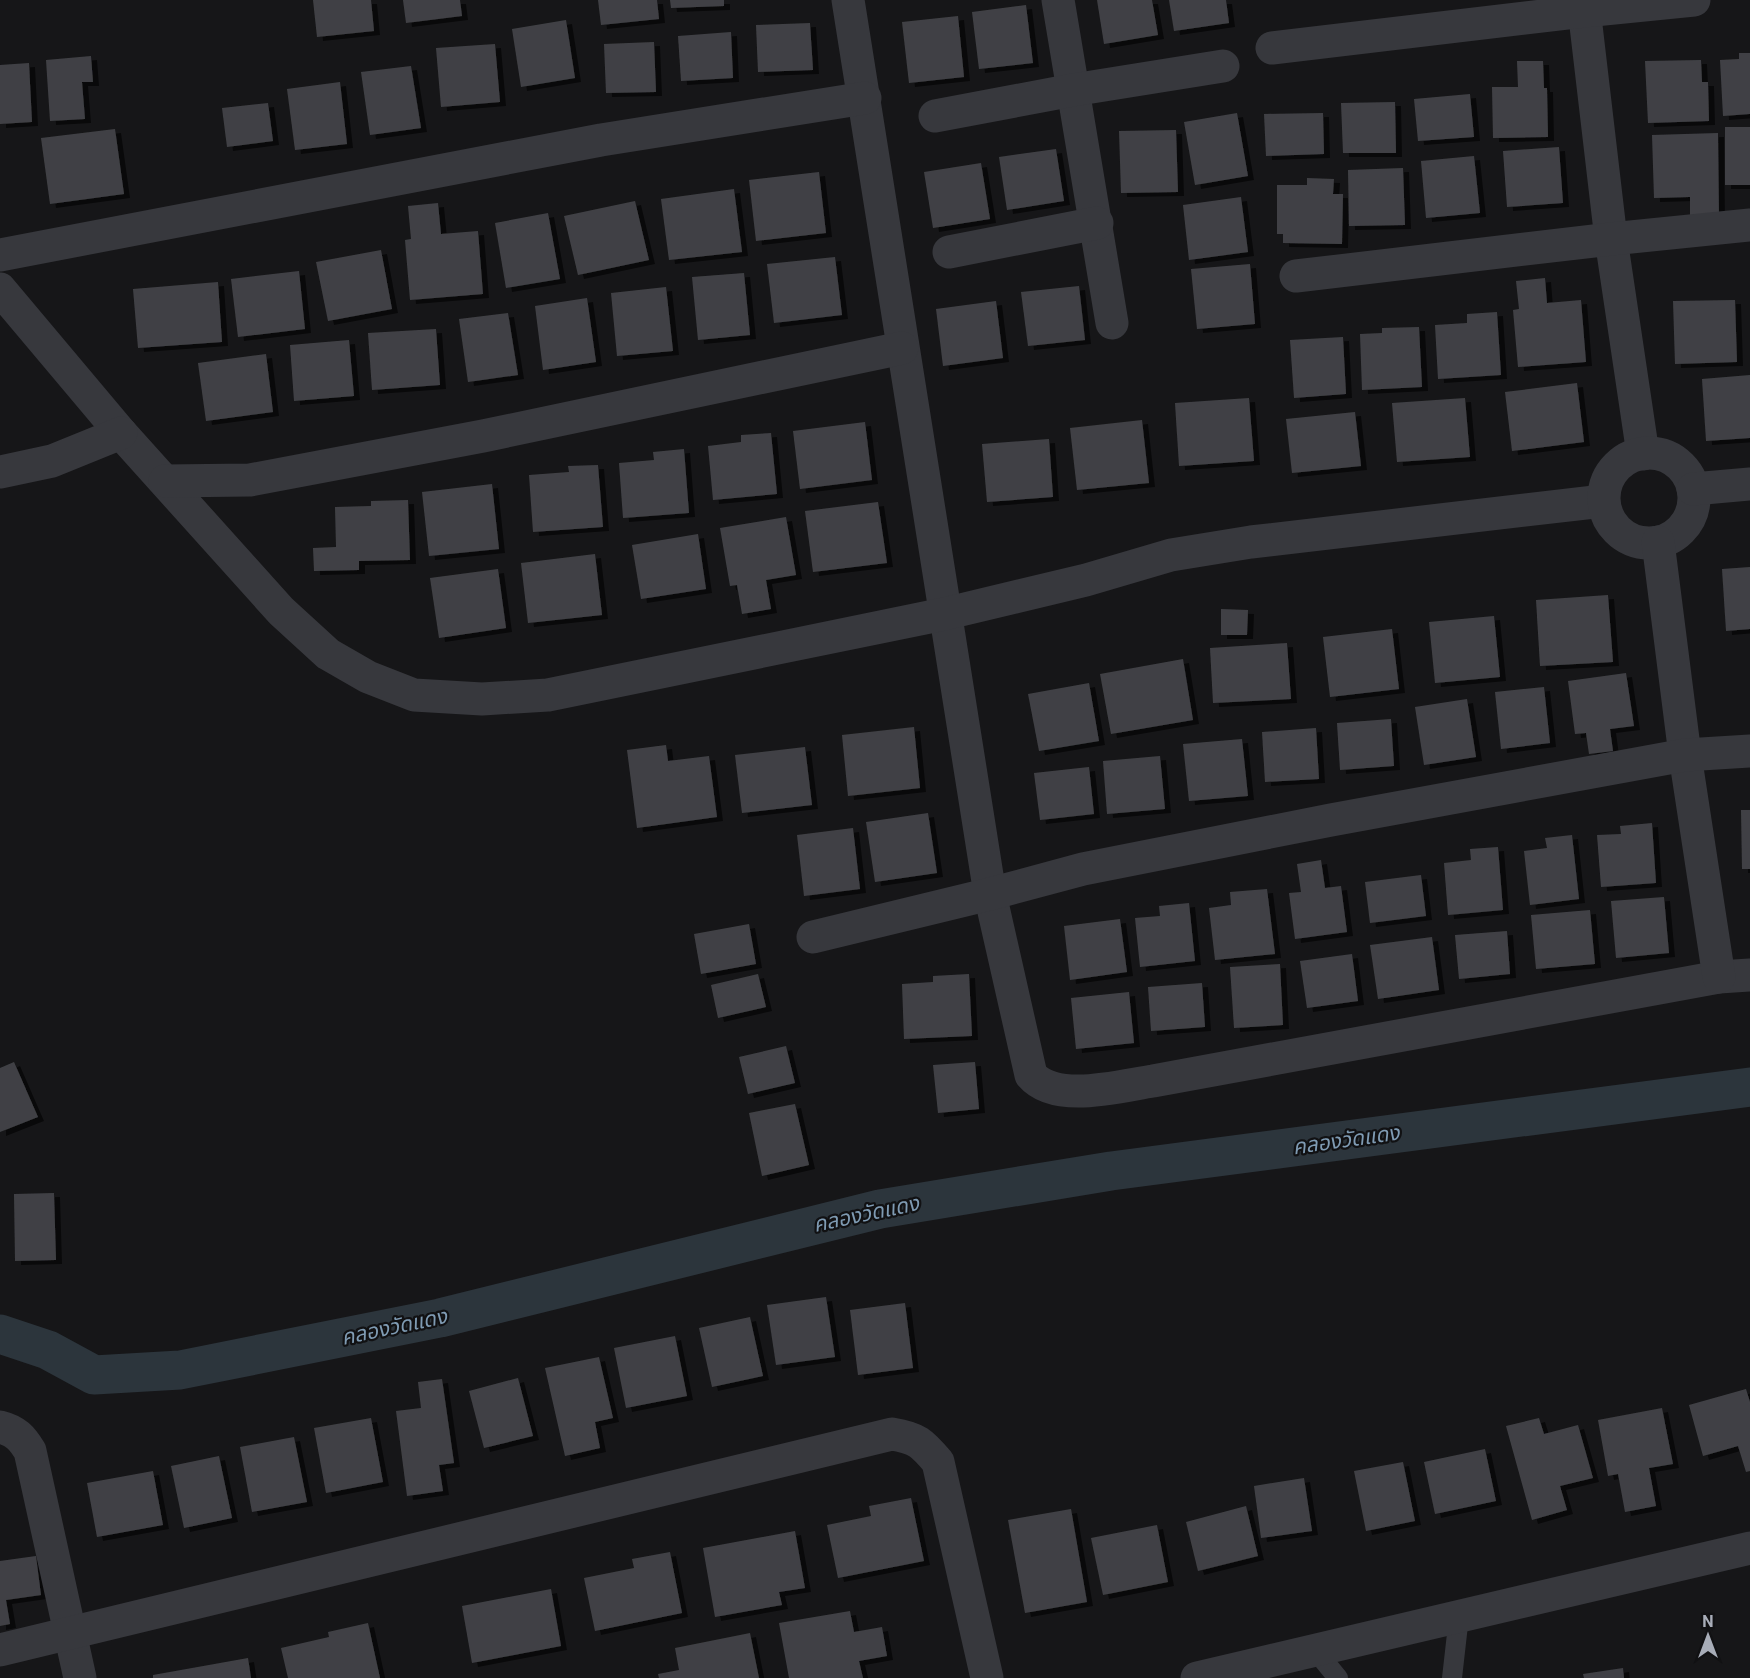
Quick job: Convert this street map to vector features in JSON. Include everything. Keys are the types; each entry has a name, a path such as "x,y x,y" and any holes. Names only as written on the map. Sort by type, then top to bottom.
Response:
{"street":[{"path":"849,0 902,348 990,894 1031,1075 1038,1083 1058,1090 1079,1091 1153,1081 1734,976 1685,754 1658,542"},
{"path":"1058,0 1112,323"},
{"path":"1272,48 1583,5 1694,0"},
{"path":"1583,5 1611,239 1643,454"},
{"path":"935,116 1073,90 1223,66"},
{"path":"0,255 590,142 865,98"},
{"path":"949,252 1097,223"},
{"path":"1296,276 1750,225"},
{"path":"0,289 121,433 281,611 328,654 368,677 414,695 482,699 548,695 944,614 1086,580 1171,555 1251,542 1603,501"},
{"path":"165,481 250,480 483,436 902,348"},
{"path":"0,472 52,461 121,433"},
{"path":"1643,454 1660,455 1675,462 1687,474 1693,489 1693,507 1687,523 1674,535 1658,542 1639,542 1621,534 1608,519 1603,501 1605,484 1614,470 1627,459 1643,454"},
{"path":"1693,489 1750,484"},
{"path":"813,937 1083,869 1331,820 1685,754 1750,752"},
{"path":"0,1426 21,1437 30,1451 80,1678"},
{"path":"0,1650 892,1434 912,1437 924,1444 938,1462 987,1678"},
{"path":"1197,1678 1750,1548"}],"lane":[{"path":"1452,1678 1459,1616"},
{"path":"1315,1650 1338,1678"}],"building":[{"path":"313,0 371,0 374,31 317,37"},
{"path":"403,0 460,0 462,16 406,23"},
{"path":"598,0 657,0 659,19 601,25"},
{"path":"670,0 724,0 724,6 671,8"},
{"path":"1097,0 1152,0 1158,35 1104,44"},
{"path":"1169,0 1226,0 1229,23 1174,31"},
{"path":"1026,5 1033,63 979,69 972,12"},
{"path":"958,16 964,77 909,83 902,22"},
{"path":"566,20 575,78 521,87 512,29"},
{"path":"810,23 813,70 758,72 756,25"},
{"path":"731,32 733,78 681,81 678,36"},
{"path":"654,42 656,92 606,93 604,44"},
{"path":"495,44 500,102 441,107 436,48"},
{"path":"1739,53 1750,53 1750,114 1723,116 1720,60 1739,59"},
{"path":"91,56 93,82 82,82 85,119 50,121 46,60"},
{"path":"1701,60 1702,82 1708,82 1709,121 1648,123 1645,61"},
{"path":"1517,61 1543,61 1544,88 1547,88 1548,137 1493,138 1492,87 1518,87"},
{"path":"29,63 32,122 0,124 0,65"},
{"path":"411,66 421,128 370,135 361,72"},
{"path":"340,82 347,144 295,150 287,89"},
{"path":"1470,94 1474,137 1418,141 1414,99"},
{"path":"1395,102 1396,153 1343,153 1341,103"},
{"path":"268,103 273,141 227,147 222,108"},
{"path":"1237,113 1248,176 1195,185 1184,122"},
{"path":"1323,113 1324,154 1266,156 1264,114"},
{"path":"1725,127 1750,127 1750,185 1725,185"},
{"path":"115,129 124,194 50,204 41,138"},
{"path":"1176,130 1178,192 1121,193 1119,131"},
{"path":"1718,133 1719,219 1690,220 1690,197 1654,198 1652,135"},
{"path":"1559,147 1563,203 1507,207 1503,151"},
{"path":"1056,149 1064,201 1007,210 999,157"},
{"path":"1474,156 1480,213 1426,218 1421,161"},
{"path":"981,163 990,219 933,228 924,172"},
{"path":"1403,168 1405,225 1349,226 1348,170"},
{"path":"819,172 826,233 756,241 749,180"},
{"path":"1307,178 1334,179 1333,194 1343,194 1342,244 1283,243 1283,234 1277,234 1277,185 1307,185"},
{"path":"734,189 742,252 669,260 661,199"},
{"path":"1241,197 1248,252 1189,260 1183,205"},
{"path":"635,201 649,260 578,275 564,216"},
{"path":"438,203 441,234 478,231 483,294 410,300 405,240 411,239 408,206"},
{"path":"548,213 560,279 506,288 495,223"},
{"path":"381,250 392,309 328,321 316,262"},
{"path":"835,257 842,315 774,323 767,264"},
{"path":"1250,264 1255,324 1197,329 1191,269"},
{"path":"299,271 305,329 238,337 231,279"},
{"path":"744,273 750,335 698,340 692,277"},
{"path":"1545,278 1547,303 1581,300 1586,362 1518,367 1513,310 1519,309 1516,281"},
{"path":"218,282 222,342 138,348 133,289"},
{"path":"1079,286 1085,340 1028,346 1021,292"},
{"path":"666,287 673,351 617,356 611,293"},
{"path":"587,298 596,362 543,370 535,306"},
{"path":"1735,300 1737,362 1675,364 1673,301"},
{"path":"996,301 1003,358 943,366 936,309"},
{"path":"1497,312 1501,375 1438,379 1435,325 1467,323 1467,314"},
{"path":"508,313 518,375 468,382 459,319"},
{"path":"1419,327 1422,387 1362,390 1360,334 1382,333 1382,328"},
{"path":"436,329 440,385 372,390 368,333"},
{"path":"1343,337 1346,394 1294,398 1290,340"},
{"path":"349,340 354,396 294,401 290,345"},
{"path":"266,354 273,412 206,421 198,363"},
{"path":"1750,375 1750,438 1706,441 1702,379"},
{"path":"1577,383 1584,442 1512,451 1505,392"},
{"path":"1249,398 1254,461 1179,466 1175,403"},
{"path":"1465,398 1470,457 1397,462 1392,403"},
{"path":"1355,412 1361,466 1292,473 1286,419"},
{"path":"1142,420 1149,483 1077,490 1070,428"},
{"path":"865,422 872,480 800,489 793,431"},
{"path":"771,433 777,494 713,500 708,446 741,442 741,435"},
{"path":"1049,439 1053,497 987,502 982,444"},
{"path":"684,449 689,513 623,518 619,463 654,460 653,452"},
{"path":"598,465 603,527 533,532 529,475 569,472 568,466"},
{"path":"492,484 499,549 429,556 422,492"},
{"path":"408,500 410,560 359,561 359,570 314,571 313,548 336,547 335,507 371,506 371,501"},
{"path":"878,502 887,563 813,572 805,511"},
{"path":"786,517 796,575 766,580 771,609 742,614 737,585 730,586 720,528"},
{"path":"698,534 706,589 641,599 632,545"},
{"path":"595,554 602,615 528,623 521,563"},
{"path":"1750,567 1750,629 1726,631 1722,569"},
{"path":"498,569 506,628 439,638 430,578"},
{"path":"1608,595 1613,662 1540,666 1536,600"},
{"path":"1221,609 1248,610 1247,635 1221,635"},
{"path":"1494,616 1500,677 1435,683 1429,622"},
{"path":"1392,629 1399,689 1330,697 1323,637"},
{"path":"1287,643 1291,699 1213,703 1210,648"},
{"path":"1183,659 1193,720 1111,734 1100,674"},
{"path":"1626,673 1634,726 1610,729 1613,751 1589,754 1586,733 1575,734 1568,681"},
{"path":"1089,683 1099,741 1039,751 1028,694"},
{"path":"1544,687 1550,743 1501,749 1495,692"},
{"path":"1467,699 1476,757 1424,765 1415,707"},
{"path":"1391,719 1394,766 1340,770 1337,723"},
{"path":"914,727 920,788 848,796 842,735"},
{"path":"1316,728 1319,779 1265,782 1262,732"},
{"path":"1242,739 1248,796 1189,801 1183,744"},
{"path":"666,745 668,761 709,756 717,817 637,828 627,750"},
{"path":"805,747 812,805 742,813 735,755"},
{"path":"1160,756 1165,809 1107,814 1103,761"},
{"path":"1089,767 1094,814 1040,820 1034,773"},
{"path":"1741,810 1750,810 1750,869 1742,869"},
{"path":"928,813 937,873 875,882 866,822"},
{"path":"1652,823 1656,883 1601,887 1597,835 1621,834 1620,826"},
{"path":"853,828 860,889 804,896 797,835"},
{"path":"1572,835 1579,899 1530,905 1524,851 1547,848 1545,838"},
{"path":"1498,847 1503,910 1448,915 1444,863 1471,860 1470,849"},
{"path":"1321,860 1325,888 1341,886 1347,932 1295,939 1289,893 1301,892 1297,864"},
{"path":"1421,875 1426,916 1370,923 1365,882"},
{"path":"1267,889 1275,954 1215,960 1209,908 1231,905 1230,892"},
{"path":"1664,897 1669,953 1616,958 1611,901"},
{"path":"1189,903 1195,961 1140,967 1135,918 1160,916 1159,906"},
{"path":"1590,910 1595,964 1536,969 1531,915"},
{"path":"1120,919 1127,972 1070,980 1064,926"},
{"path":"749,924 756,964 701,974 694,934"},
{"path":"1507,931 1510,974 1459,979 1455,935"},
{"path":"1432,937 1439,990 1378,999 1370,945"},
{"path":"1352,954 1358,1001 1307,1008 1300,961"},
{"path":"1280,964 1283,1025 1234,1028 1230,967"},
{"path":"758,974 766,1007 718,1018 711,985"},
{"path":"969,974 972,1036 904,1039 902,984 933,982 933,976"},
{"path":"1202,983 1205,1027 1151,1031 1148,987"},
{"path":"1129,992 1134,1043 1076,1049 1071,998"},
{"path":"786,1046 795,1083 748,1094 739,1057"},
{"path":"14,1062 38,1117 0,1132 0,1068"},
{"path":"975,1062 979,1109 938,1113 933,1065"},
{"path":"795,1104 809,1165 762,1176 749,1113"},
{"path":"54,1193 56,1260 15,1261 14,1194"},
{"path":"826,1297 835,1357 776,1365 767,1305"},
{"path":"905,1303 913,1368 858,1375 850,1310"},
{"path":"750,1317 763,1376 712,1387 699,1328"},
{"path":"675,1336 687,1396 626,1408 614,1348"},
{"path":"599,1357 613,1418 595,1422 600,1448 565,1456 545,1368"},
{"path":"518,1378 533,1436 484,1448 469,1391"},
{"path":"442,1379 454,1463 439,1465 443,1491 407,1496 396,1411 421,1408 418,1382"},
{"path":"1746,1389 1750,1402 1750,1471 1746,1472 1738,1446 1703,1456 1689,1405"},
{"path":"1662,1408 1673,1464 1649,1468 1656,1506 1625,1512 1618,1474 1608,1476 1598,1420"},
{"path":"371,1418 383,1482 326,1493 314,1428"},
{"path":"1539,1418 1544,1434 1578,1425 1593,1478 1560,1486 1567,1510 1532,1520 1506,1426"},
{"path":"294,1437 307,1502 252,1512 240,1447"},
{"path":"1485,1449 1496,1501 1435,1514 1424,1462"},
{"path":"219,1456 232,1518 184,1528 171,1466"},
{"path":"1403,1462 1415,1521 1366,1531 1354,1471"},
{"path":"153,1471 163,1525 97,1537 87,1483"},
{"path":"1304,1478 1312,1531 1261,1538 1254,1486"},
{"path":"911,1498 924,1561 838,1578 827,1525 871,1516 869,1506"},
{"path":"1246,1506 1258,1556 1198,1571 1186,1522"},
{"path":"1071,1509 1087,1602 1025,1613 1008,1520"},
{"path":"1157,1525 1168,1582 1103,1595 1091,1538"},
{"path":"795,1531 805,1588 779,1592 782,1605 715,1617 703,1548"},
{"path":"670,1552 682,1613 595,1631 584,1578 634,1568 632,1559"},
{"path":"36,1556 41,1595 6,1600 10,1624 0,1626 0,1561"},
{"path":"551,1589 561,1646 472,1663 462,1606"},
{"path":"850,1611 854,1632 882,1627 887,1656 859,1661 863,1678 789,1678 779,1623"},
{"path":"368,1623 380,1678 288,1678 281,1648 329,1637 328,1632"},
{"path":"750,1633 759,1678 659,1678 658,1674 679,1670 675,1648"},
{"path":"248,1658 251,1678 153,1678 153,1675"},
{"path":"1623,1668 1624,1678 1584,1678 1583,1674"}],"waterway":[{"name":"คลองวัดแดง","path":"0,1334 48,1350 94,1375 180,1370 440,1318 880,1209 1111,1171 1750,1087"}]}
